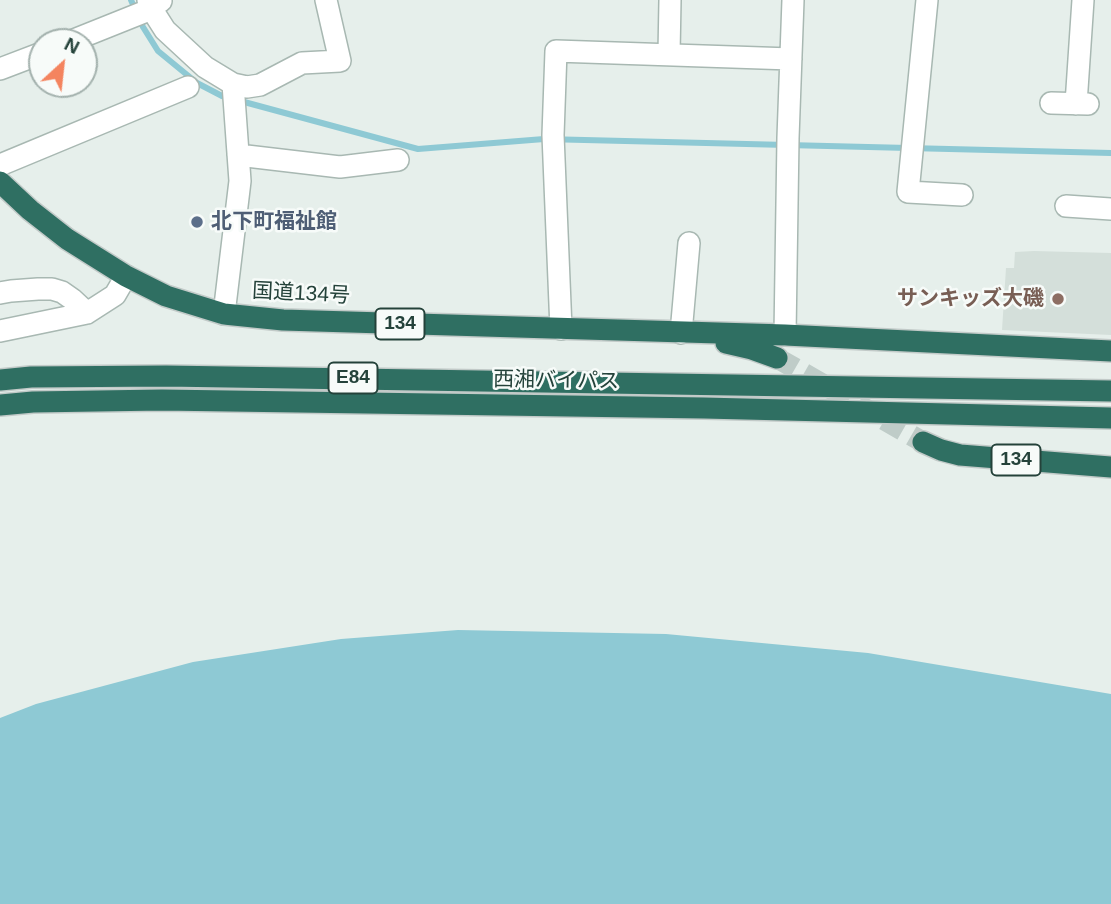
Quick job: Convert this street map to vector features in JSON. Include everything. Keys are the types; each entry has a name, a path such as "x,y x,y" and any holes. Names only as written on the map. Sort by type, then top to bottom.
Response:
{"highway":[{"name":"国道134号","path":"0,179 30,210 67,239 126,276 166,296 223,314 283,320 785,335 1111,351"},
{"name":"国道134号","path":"681,333 752,349 777,358"},
{"name":"西湘バイパス","path":"0,380 31,377 166,376 1111,391"},
{"name":"西湘バイパス","path":"0,405 162,400 704,408 1111,418"},
{"name":"134","path":"923,442 960,455 1111,467"}],"street":[{"path":"234,93 260,85 302,63 340,61 326,0"},
{"path":"669,54 670,0"},
{"path":"785,335 793,0"},
{"path":"927,0 908,192 962,195"},
{"path":"1052,103 1083,104 1083,0"},
{"path":"98,29 148,7 165,30 234,93 240,181 223,314"},
{"path":"561,329 554,138 555,51 791,59"},
{"path":"0,69 28,58"},
{"path":"0,179 188,88"},
{"path":"238,155 340,167 398,160"},
{"path":"1066,206 1111,209"},
{"path":"681,333 689,243"},
{"path":"0,331 87,313 115,296 126,276"},
{"path":"0,293 52,289 62,292 87,313"}],"shaded area":[{"name":"サンキッズ大磯","path":"1015,252 1111,253 1111,335 1002,330 1006,268 1014,268"}],"water":[{"path":"458,630 666,634 868,653 1111,694 1111,904 0,904 0,718 36,704 193,662 341,639"}],"waterway":[{"path":"131,0 158,51 197,83 222,96 418,149 544,139 1111,153"}],"tunnel":[{"path":"777,358 923,442"}],"place":[{"name":"北下町福祉館","path":"197,222"},
{"name":"サンキッズ大磯","path":"1058,299"}]}
